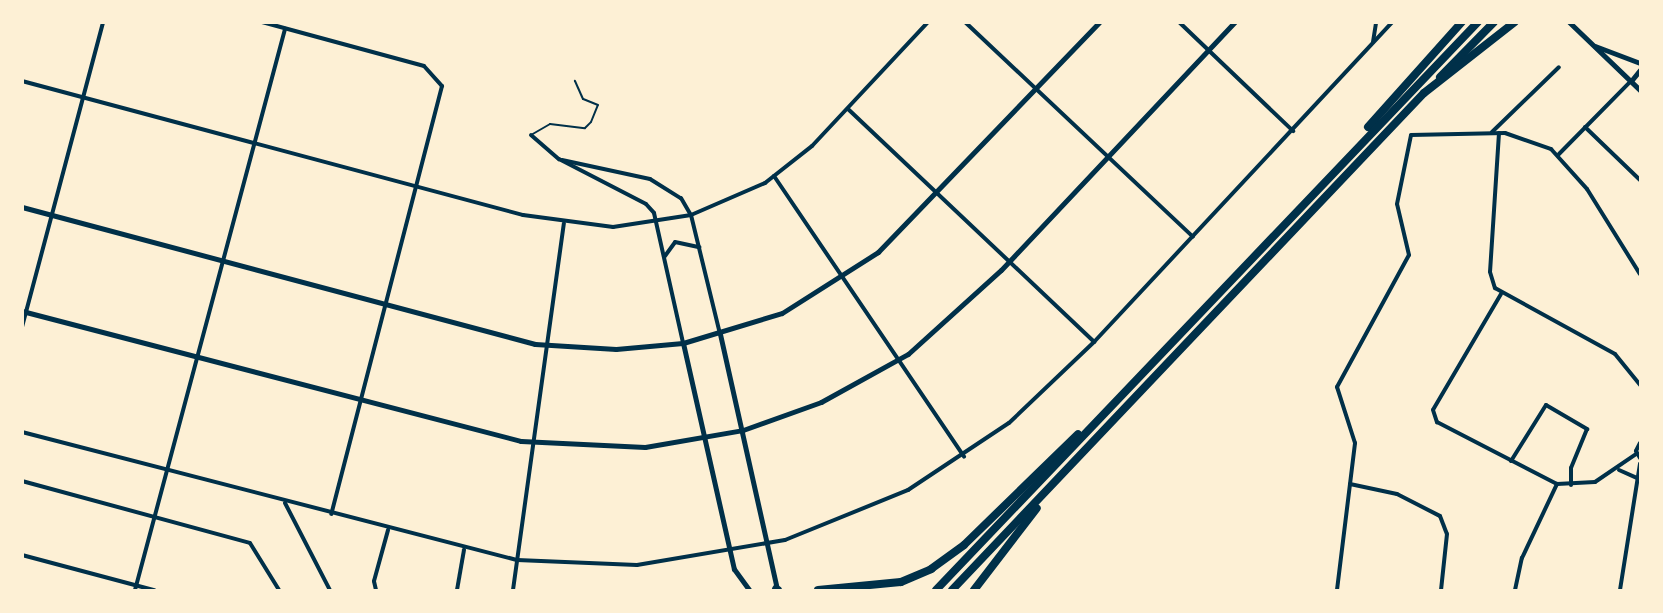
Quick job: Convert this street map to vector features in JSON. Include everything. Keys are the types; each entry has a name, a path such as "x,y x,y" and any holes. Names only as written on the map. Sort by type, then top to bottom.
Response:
{"highway":[{"path":"1329,174 1462,22"},
{"path":"936,591 1329,174 1478,22"},
{"path":"952,591 1494,22"},
{"path":"1425,93 1515,22"},
{"path":"818,591 902,582 931,569 964,545 1106,409"},
{"path":"974,591 1070,467"}],"street":[{"path":"22,327 24,312 103,22"},
{"path":"262,22 424,66 436,74 442,95 331,514"},
{"path":"22,81 564,224 657,222 691,215 734,200 774,176 848,109 928,22"},
{"path":"965,22 1193,237"},
{"path":"22,207 387,306 546,346 616,349 683,343 720,334 782,313 843,278 938,194 1099,22"},
{"path":"1179,22 1293,131"},
{"path":"24,312 361,402 533,443 612,449 705,439 743,430 821,402 899,361 1008,260 1235,22"},
{"path":"1371,49 1376,22"},
{"path":"22,432 464,550 517,560 637,565 731,553 767,545 867,510 964,457 1025,409 1094,342 1371,49 1392,22"},
{"path":"1569,22 1641,90"},
{"path":"136,588 285,29"},
{"path":"1593,46 1641,63"},
{"path":"1492,132 1559,67"},
{"path":"1559,154 1641,70"},
{"path":"848,109 1094,342"},
{"path":"1585,127 1641,180"},
{"path":"1338,591 1354,437 1339,407 1338,381 1409,255 1397,204 1411,135 1492,132 1559,154 1641,274"},
{"path":"1499,133 1490,272 1501,294 1615,354 1640,383"},
{"path":"531,135 559,159 646,204 657,222 731,553 739,581 749,591"},
{"path":"559,159 659,183 681,198 691,215 743,430 777,590"},
{"path":"774,176 964,457"},
{"path":"513,591 564,224"},
{"path":"664,257 675,242 700,248"},
{"path":"1501,294 1433,416 1511,461 1557,484 1595,482 1618,470 1636,454 1641,443"},
{"path":"1511,461 1546,405 1587,429 1572,463 1571,485"},
{"path":"1636,454 1641,458"},
{"path":"1620,591 1641,464"},
{"path":"1618,470 1631,471 1638,480"},
{"path":"22,481 250,543 279,591"},
{"path":"1350,484 1412,500 1444,521 1441,591"},
{"path":"1515,591 1522,558 1557,484"},
{"path":"285,502 330,591"},
{"path":"376,591 374,581 388,530"},
{"path":"457,591 464,550"},
{"path":"22,555 136,588 154,591"}],"lane":[{"path":"531,135 550,124 585,128 591,122 598,105 583,99 575,81"}]}
